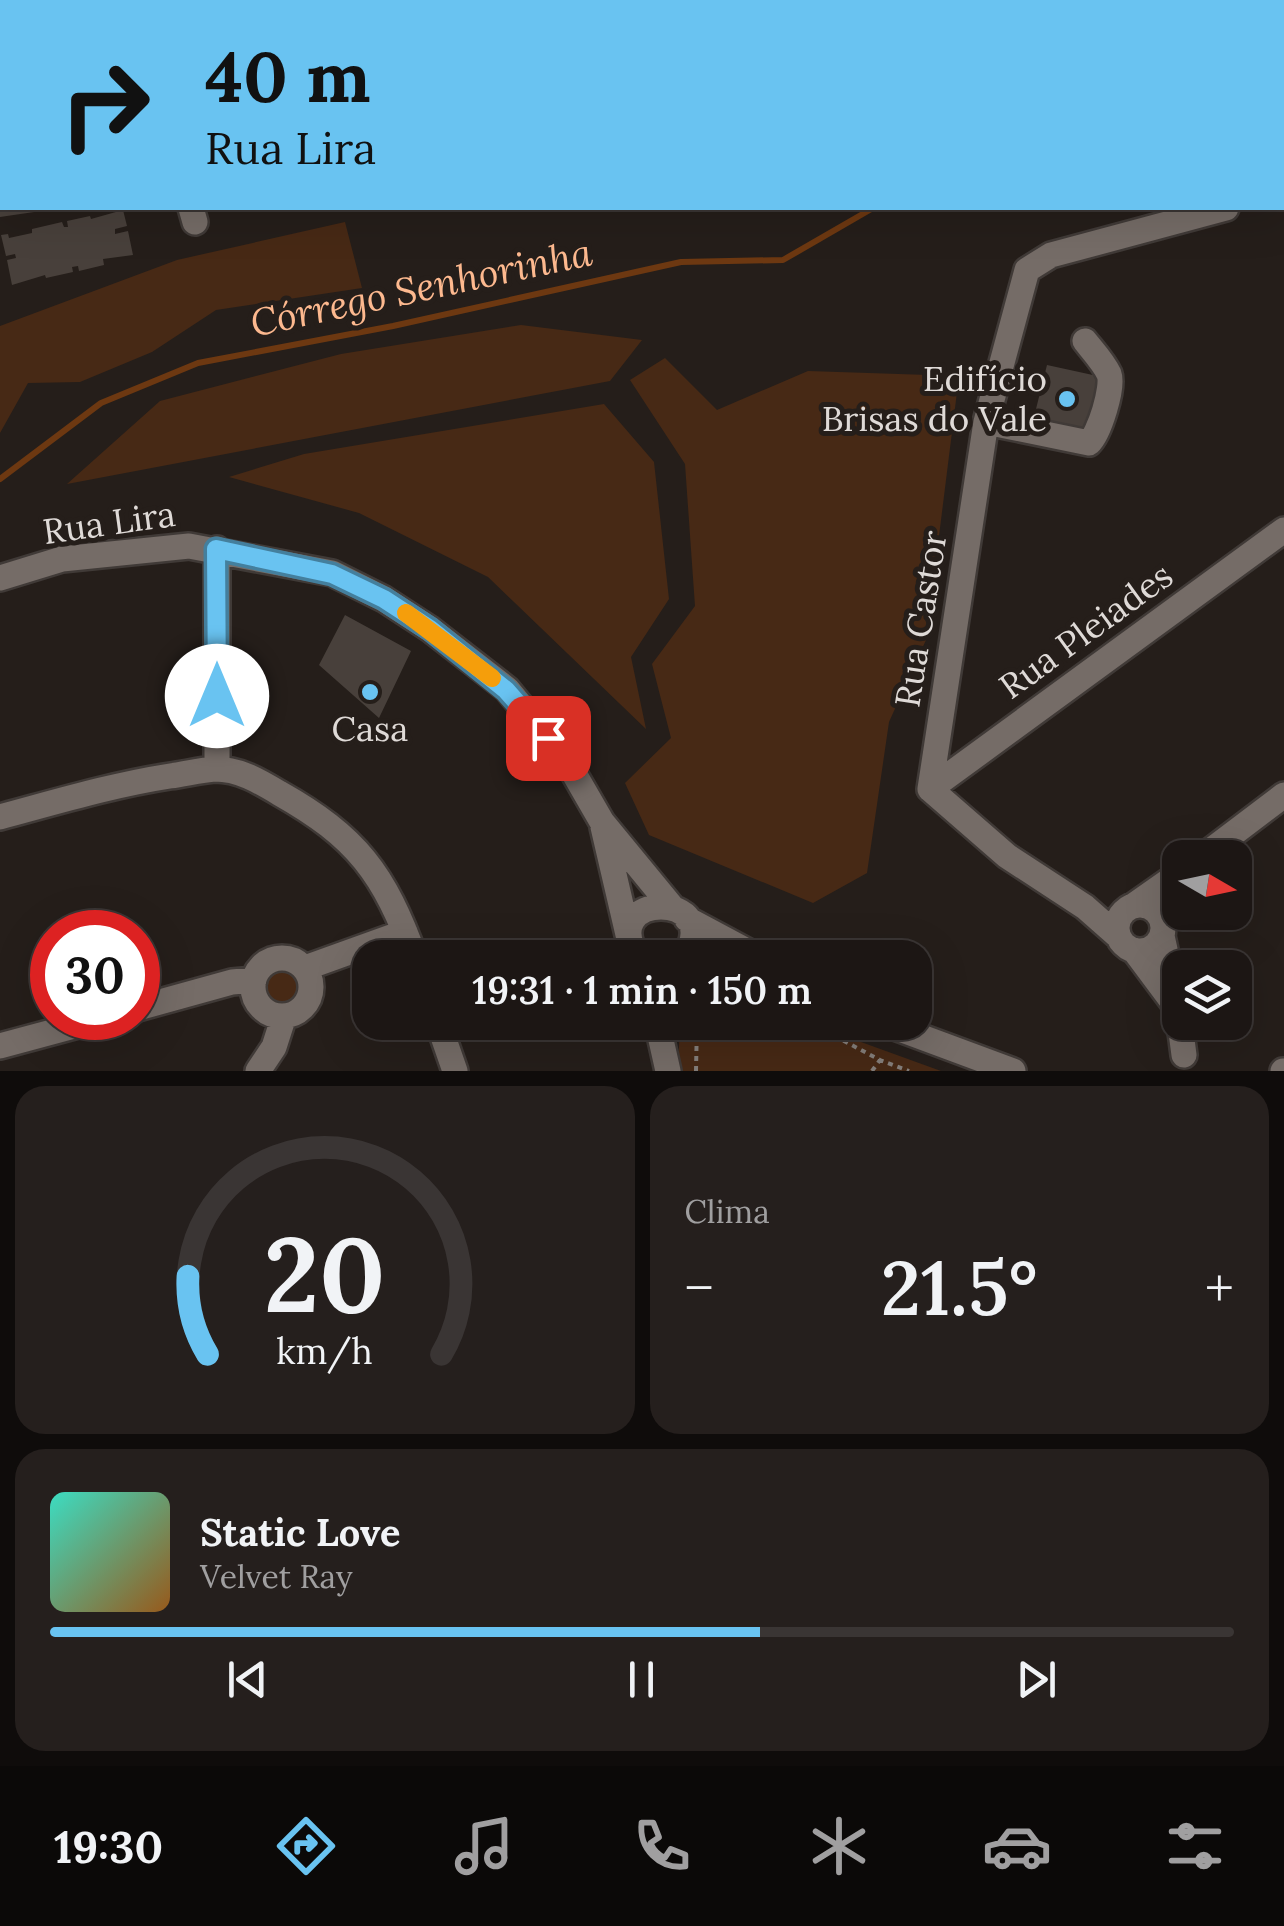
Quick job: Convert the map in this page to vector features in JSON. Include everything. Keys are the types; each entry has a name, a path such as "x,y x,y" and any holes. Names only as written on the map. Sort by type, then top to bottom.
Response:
{"street":[{"name":"Rua Castor","path":"930,789 986,422 1027,270 1052,254 1218,210"},
{"path":"986,422 1089,443 1096,436 1111,383 1108,372 1085,341"},
{"name":"Rua Pleiades","path":"930,789 1284,530"},
{"name":"Rua Lira","path":"0,578 62,559 190,546 332,574 384,599 430,629 506,690 568,762 602,822"},
{"path":"216,549 217,769"},
{"path":"0,817 101,790 217,769 246,774 342,833 368,860 409,940"},
{"path":"930,789 1007,856 1085,907 1127,927 1148,950 1162,927 1146,906 1127,927"},
{"path":"1225,840 1284,795"},
{"path":"602,822 679,912 691,940"},
{"path":"602,822 630,940"},
{"path":"1127,927 1162,891"},
{"path":"634,940 638,914 653,906 679,912 728,940"},
{"path":"1127,927 1162,983"},
{"path":"305,968 406,932"},
{"path":"280,957 305,968 310,976 311,994 301,1010 275,1016 260,1006 253,989 263,964 280,957"},
{"path":"160,1002 232,982 254,980"},
{"path":"258,1071 274,1046 284,1016"},
{"path":"0,1046 30,1038"},
{"path":"444,1040 455,1071"},
{"path":"660,1040 668,1071"},
{"path":"928,1040 1012,1071"},
{"path":"1182,1040 1186,1066"}],"path":[{"path":"696,1040 696,1071"},
{"path":"842,1040 909,1071"},
{"path":"872,1071 880,1060"}],"shaded area":[{"path":"345,222 362,288 216,310 152,352 80,382 28,383 0,433 0,326 177,260"},
{"path":"521,325 642,340 610,381 67,484 160,401 341,354"},
{"path":"665,358 717,410 808,371 959,376 926,640 889,722 867,873 813,903 649,835 625,783 671,738 652,664 695,606 685,464 630,380"},
{"path":"604,404 654,462 669,599 631,657 646,729 488,577 359,513 229,477 304,454"},
{"path":"283,967 297,973 303,987 297,1001 283,1007 269,1001 263,987 269,973"},
{"path":"679,1040 858,1040 941,1071 678,1071"}],"building":[{"path":"0,210 41,211 0,217"},
{"path":"123,210 127,226 115,229 115,234 128,231 133,255 103,259 104,265 79,271 78,266 72,267 73,272 12,285 7,260 16,258 15,254 6,256 1,235 8,234 9,238 62,222 68,227 67,221"},
{"name":"Edifício Brisas do Vale","path":"1047,365 1102,377 1088,433 1033,421"},
{"name":"Casa","path":"345,615 411,651 379,718 319,665"}],"waterway":[{"name":"Córrego Senhorinha","path":"0,479 101,403 198,363 393,326 681,262 783,260 870,210"}],"slow traffic":[{"path":"406,613 492,678"}],"place":[{"name":"Edifício Brisas do Vale","path":"1067,399"},
{"name":"Casa","path":"370,692"}],"route":[{"path":"217,696 216,549 332,574 384,599 430,629 506,690 548,738"}]}
